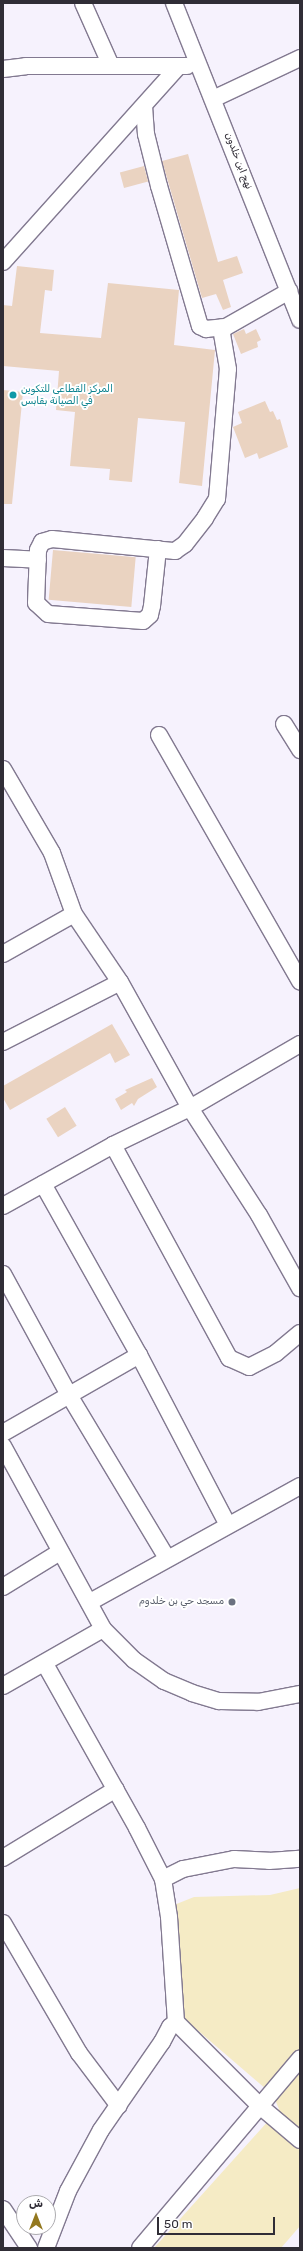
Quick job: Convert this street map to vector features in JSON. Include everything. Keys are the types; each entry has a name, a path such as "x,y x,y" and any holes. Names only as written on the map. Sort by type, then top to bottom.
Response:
{"street":[{"path":"83,3 111,66"},
{"name":"نهج ابن خلدون","path":"174,3 294,298 300,320"},
{"path":"213,99 300,58"},
{"path":"3,69 200,65"},
{"path":"3,262 179,66"},
{"path":"144,106 146,134 159,186 200,326 206,329 221,328 294,298"},
{"path":"158,550 152,606 150,615 143,621 48,614 36,603 38,560 42,542 52,538 175,551 185,544 218,498 228,369 221,328"},
{"path":"3,559 38,560"},
{"path":"284,724 300,750"},
{"path":"159,735 300,981"},
{"path":"3,769 52,854 74,914 120,982 190,1108 259,1215 300,1288"},
{"path":"3,954 74,914"},
{"path":"3,1042 120,982"},
{"path":"3,1206 113,1145 190,1108 300,1044"},
{"path":"113,1145 230,1358 249,1367 276,1353 300,1333"},
{"path":"43,1184 139,1355 228,1525"},
{"path":"3,1274 69,1395 167,1558"},
{"path":"3,1433 139,1355"},
{"path":"3,1446 60,1552 90,1602 103,1629 134,1660 164,1681 192,1693 219,1701 258,1702 300,1694"},
{"path":"90,1602 167,1558 300,1486"},
{"path":"3,1587 60,1552"},
{"path":"3,1686 45,1664 103,1629"},
{"path":"45,1664 116,1790 163,1879 169,1917 176,2022 261,2107 300,2140"},
{"path":"3,1858 116,1790"},
{"path":"163,1879 183,1870 234,1859 269,1861 300,1859"},
{"path":"3,1923 80,2053 119,2106"},
{"path":"46,2248 68,2191 86,2155 101,2130 162,2042 170,2027 176,2022"},
{"path":"140,2248 261,2107 300,2059"},
{"path":"3,2209 29,2248"}],"sand":[{"path":"300,1888 300,2226 281,2248 154,2248 279,2109 273,2095 181,2016 174,1905 194,1897 270,1895"}],"building":[{"path":"188,154 218,262 237,256 243,273 223,280 231,307 223,310 216,294 202,298 162,161"},
{"path":"144,166 148,181 124,188 120,172"},
{"path":"17,266 54,270 52,291 45,290 40,333 101,338 108,283 179,290 174,345 215,350 202,486 179,483 185,422 138,418 132,482 109,480 110,469 70,466 75,412 56,410 59,371 3,366 3,305 12,306"},
{"path":"244,329 246,334 256,329 261,340 257,342 258,347 241,354 233,334"},
{"path":"3,390 23,392 12,504 3,504"},
{"path":"265,401 270,412 273,411 277,420 280,419 288,447 259,459 257,453 245,458 233,427 242,423 238,412"},
{"path":"53,550 136,557 131,607 49,600"},
{"path":"112,1024 130,1055 115,1063 110,1053 10,1110 3,1098 3,1086"},
{"path":"152,1078 157,1087 138,1099 134,1106 132,1103 121,1110 115,1099 127,1092 125,1090"},
{"path":"65,1107 77,1126 58,1137 46,1119"}],"place":[{"name":"المركز القطاعى للتكوين في الصيانة بقابس","path":"13,395"},
{"name":"مسجد حي بن خلدوم","path":"232,1602"}]}
